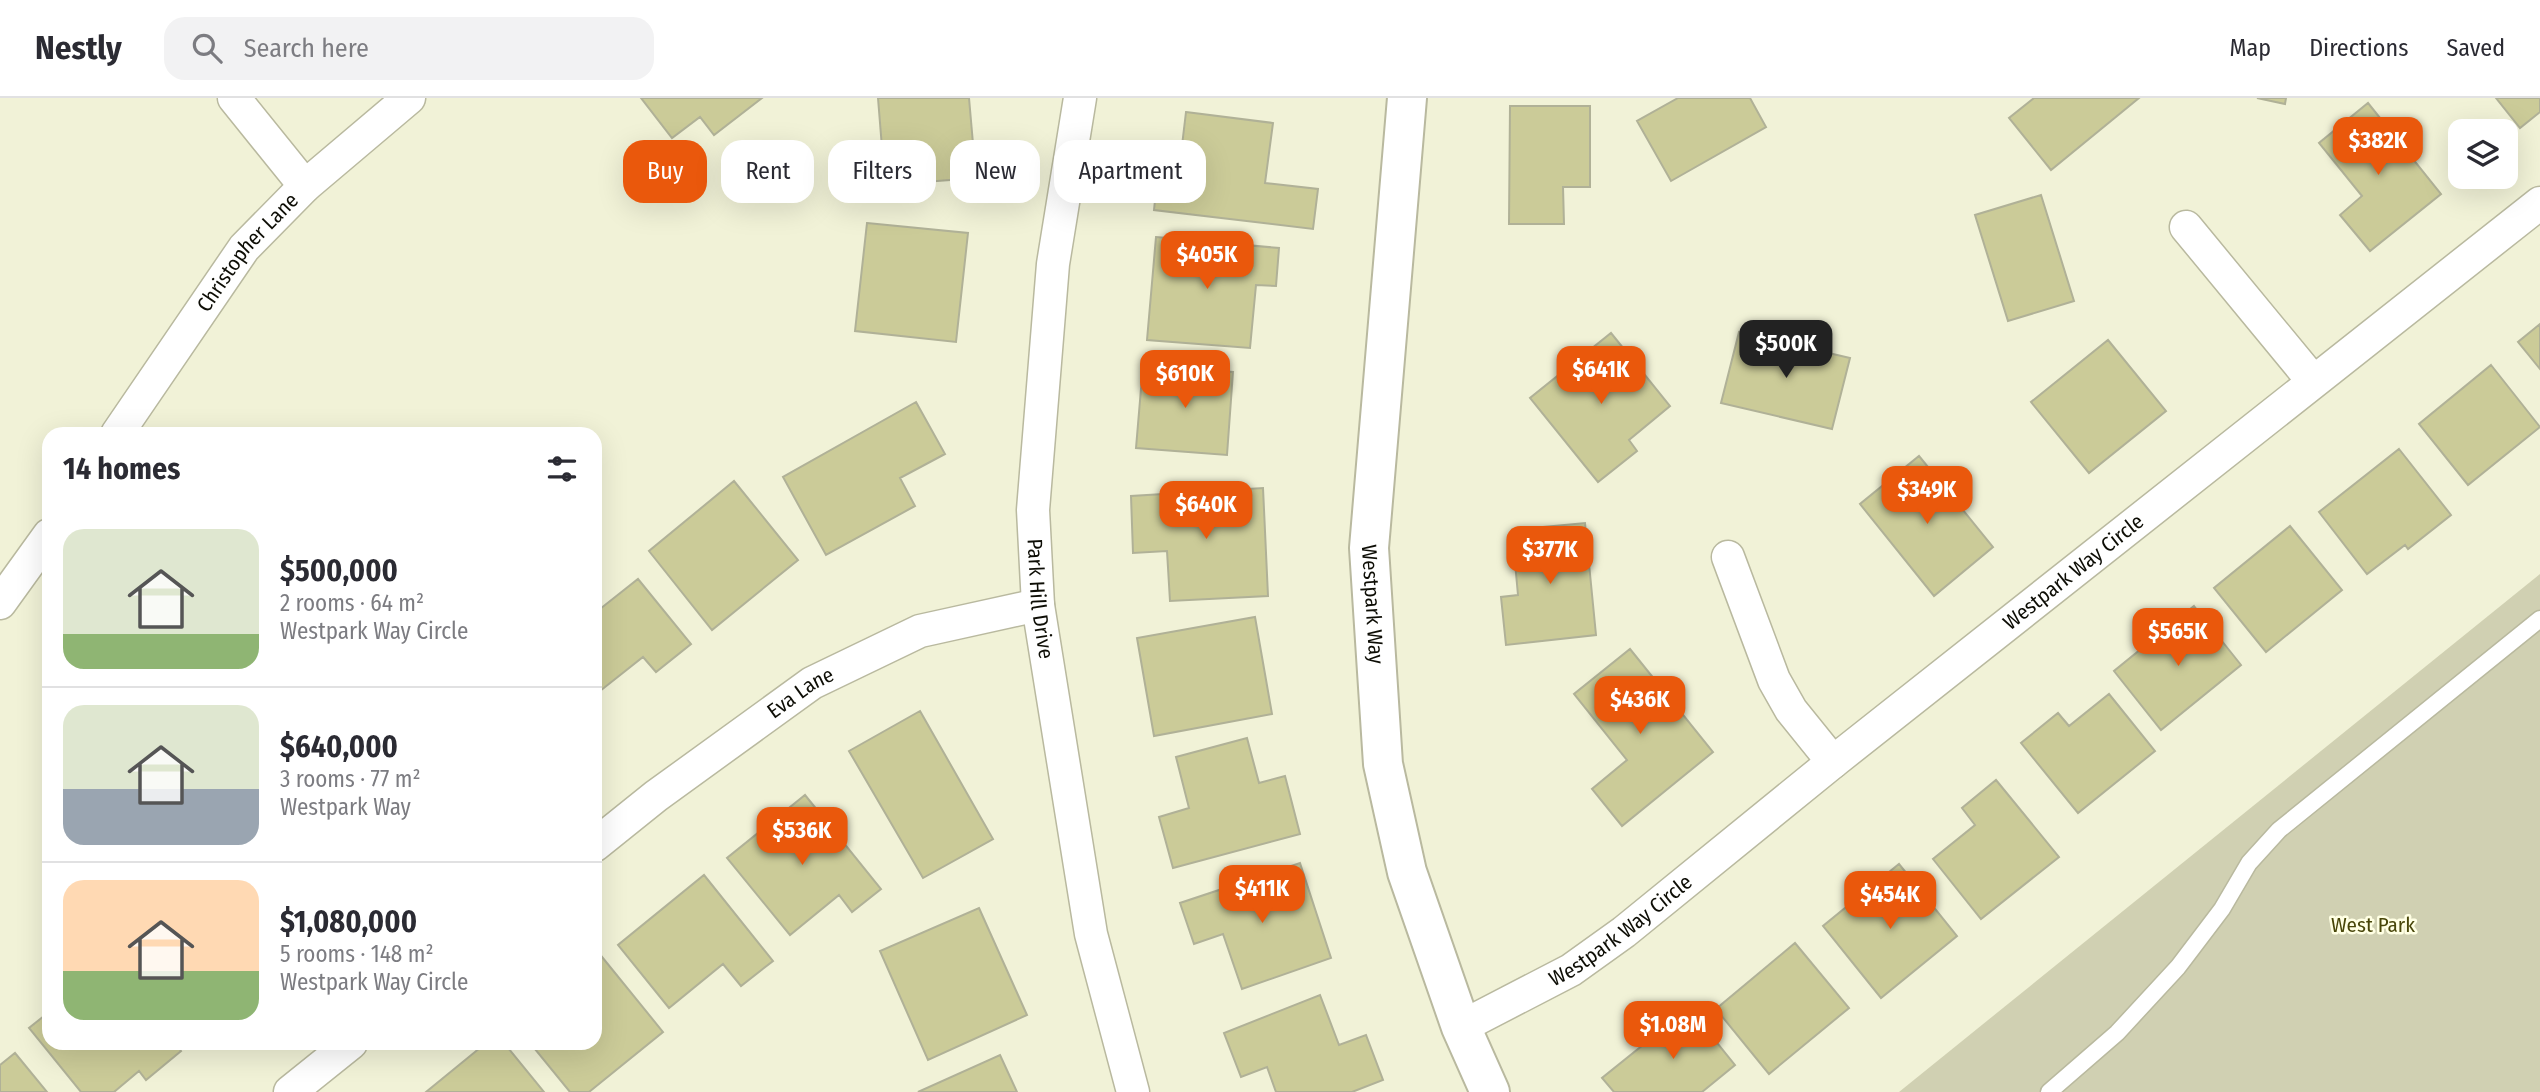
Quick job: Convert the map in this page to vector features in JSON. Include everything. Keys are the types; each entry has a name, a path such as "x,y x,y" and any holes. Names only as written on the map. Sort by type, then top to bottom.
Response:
{"main road":[{"name":"Westpark Way","path":"1406,98 1370,562 1382,764 1406,872 1461,1027 1490,1092"}],"street":[{"path":"234,98 305,186"},
{"name":"Christopher Lane","path":"122,427 244,248 305,186 410,98"},
{"name":"Park Hill Drive","path":"1080,98 1053,264 1032,510 1038,605 1091,934 1133,1092"},
{"name":"Westpark Way Circle","path":"1461,1027 1571,970 1603,947 2540,203"},
{"path":"2186,227 2313,381"},
{"path":"0,603 42,544"},
{"path":"1728,558 1774,680 1791,710 1833,762"},
{"name":"Eva Lane","path":"602,839 656,796 812,682 920,631 1038,605"},
{"path":"290,1092 342,1050"}],"lane":[{"path":"2049,1092 2117,1033 2178,967 2222,909 2249,863 2278,830 2540,619"}],"green space":[{"name":"West Park","path":"2540,574 2540,1092 1899,1092"}],"building":[{"path":"641,98 762,98 714,135 700,117 672,138"},
{"path":"878,98 969,98 973,140 950,140 950,180 936,181 936,140 881,140"},
{"path":"1678,98 1750,98 1766,127 1671,181 1637,121"},
{"path":"2034,98 2139,98 2051,170 2009,118"},
{"path":"2257,98 2286,98 2285,104"},
{"path":"2496,98 2540,98 2540,112 2520,128 2518,119 2513,119"},
{"path":"2368,103 2441,194 2370,251 2340,215 2362,196 2319,143"},
{"path":"1510,106 1590,106 1590,187 1563,187 1564,224 1509,224"},
{"path":"1186,112 1273,123 1265,183 1318,189 1313,229 1154,210 1155,203 1206,203 1206,140 1183,140"},
{"path":"2041,195 2074,301 2008,321 1975,215"},
{"path":"867,223 968,233 956,342 855,331"},
{"path":"1156,237 1279,248 1276,286 1256,285 1250,348 1147,340"},
{"path":"2540,324 2540,369 2518,342"},
{"path":"1739,332 1850,358 1832,429 1721,403"},
{"path":"1611,333 1670,406 1629,440 1637,451 1598,482 1530,398"},
{"path":"2108,340 2166,411 2089,473 2031,402"},
{"path":"1143,365 1233,372 1227,455 1136,448"},
{"path":"2491,365 2540,427 2468,485 2419,424"},
{"path":"916,402 945,454 900,478 915,506 826,555 783,477"},
{"path":"2399,449 2451,515 2408,549 2405,545 2367,574 2319,512"},
{"path":"1919,456 1993,547 1934,596 1860,504"},
{"path":"734,481 798,560 712,630 649,551"},
{"path":"1263,488 1268,596 1170,601 1167,551 1133,553 1131,496"},
{"path":"1585,523 1596,635 1506,645 1501,597 1518,595 1512,530"},
{"path":"2290,526 2342,590 2266,652 2214,588"},
{"path":"638,579 691,644 656,672 643,657 602,689 602,607"},
{"path":"2194,606 2241,665 2161,730 2114,671"},
{"path":"1255,617 1272,714 1154,736 1137,638"},
{"path":"1630,649 1713,752 1622,826 1592,789 1627,760 1574,694"},
{"path":"2109,694 2155,751 2078,813 2021,743 2058,713 2069,726"},
{"path":"920,711 993,839 923,878 849,751"},
{"path":"1247,738 1259,783 1285,776 1300,834 1173,868 1159,817 1189,808 1176,757"},
{"path":"1996,780 2059,857 1981,919 1933,859 1975,825 1962,808"},
{"path":"805,795 881,889 852,912 839,895 790,935 727,858"},
{"path":"1300,863 1331,958 1242,989 1223,934 1194,944 1180,903"},
{"path":"1899,864 1957,936 1881,998 1823,926"},
{"path":"704,875 773,961 741,986 723,964 669,1008 618,945"},
{"path":"979,908 1027,1015 928,1060 880,951"},
{"path":"1795,943 1849,1008 1769,1074 1716,1009"},
{"path":"602,957 663,1032 589,1092 570,1092 536,1050 602,1050"},
{"path":"1320,995 1339,1045 1366,1035 1383,1080 1352,1092 1276,1092 1267,1067 1241,1077 1224,1033"},
{"path":"1689,1008 1735,1065 1702,1092 1614,1092 1602,1078"},
{"path":"42,1018 42,1044 29,1028"},
{"path":"47,1050 181,1051 146,1080 139,1071 114,1092 81,1092"},
{"path":"477,1050 510,1050 544,1092 426,1092"},
{"path":"15,1053 47,1092 0,1092 0,1065"},
{"path":"1000,1055 1017,1092 918,1092"}]}
